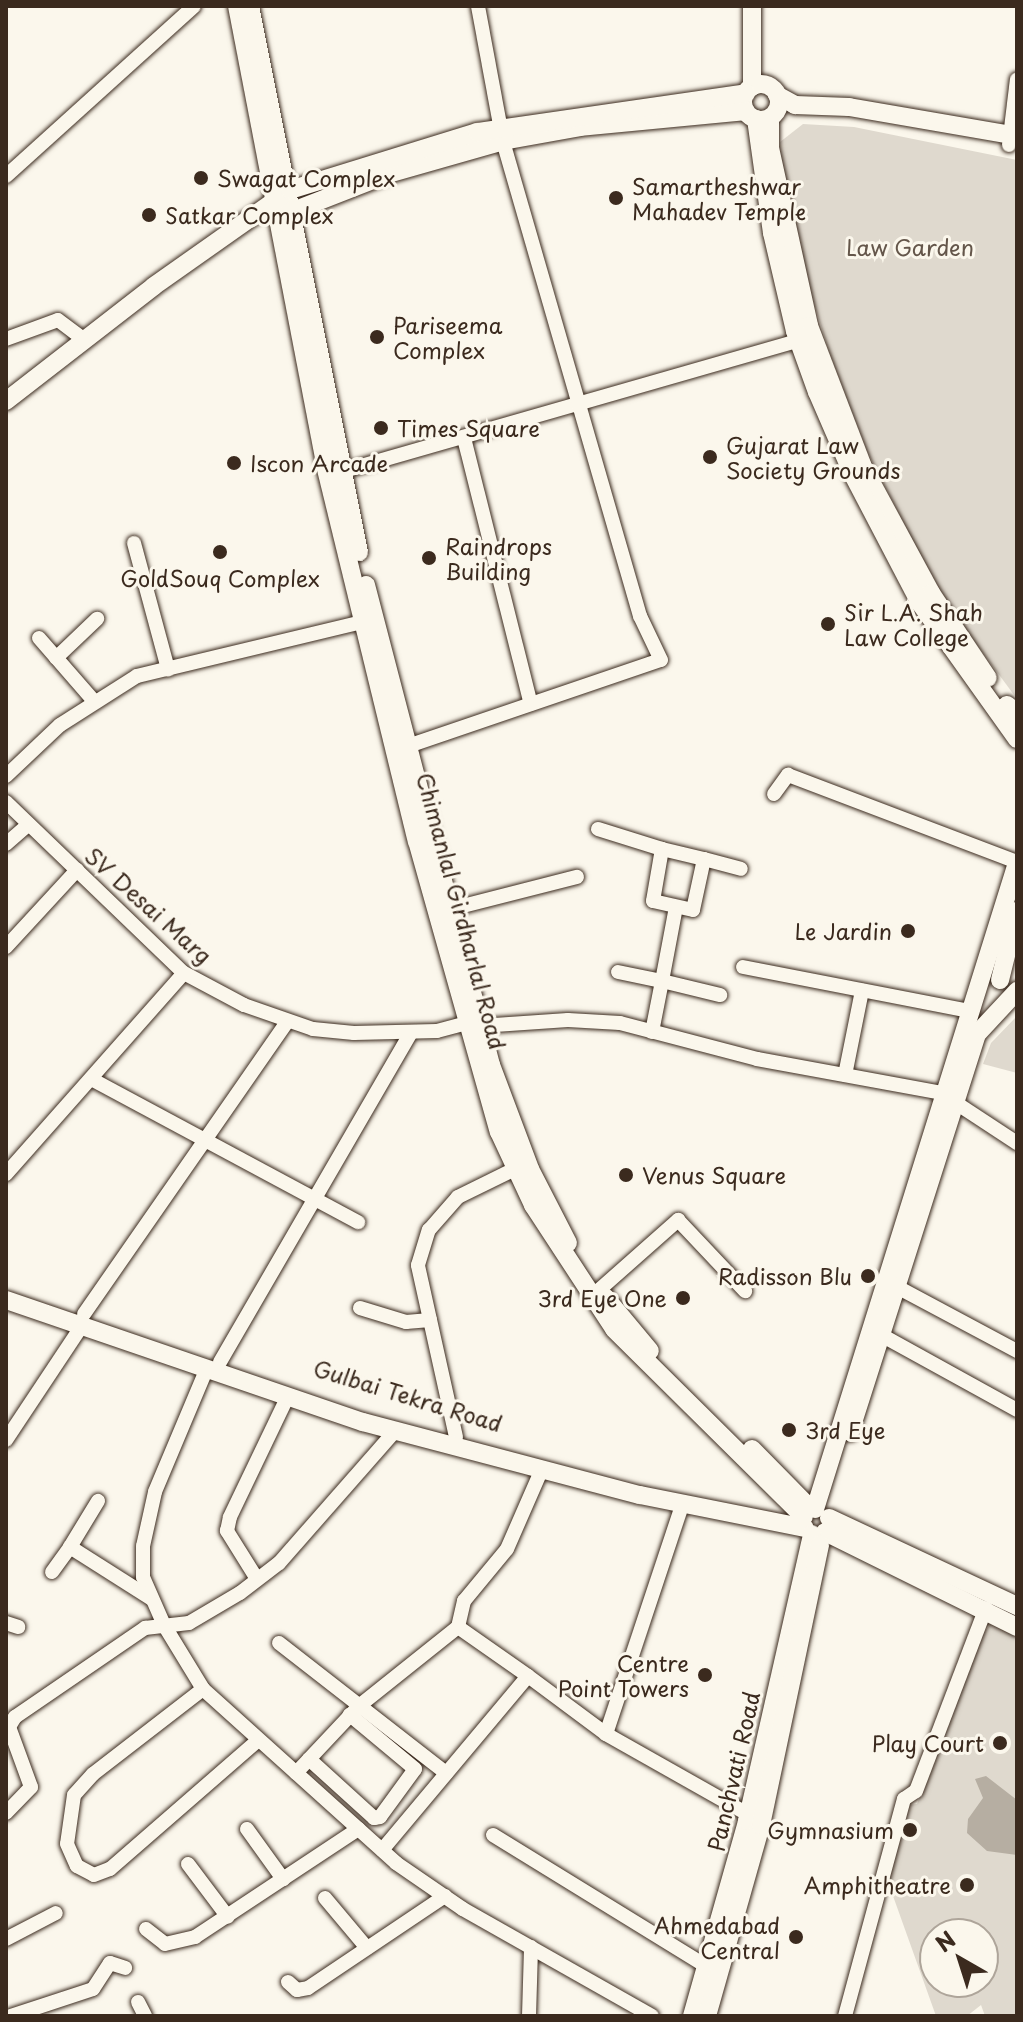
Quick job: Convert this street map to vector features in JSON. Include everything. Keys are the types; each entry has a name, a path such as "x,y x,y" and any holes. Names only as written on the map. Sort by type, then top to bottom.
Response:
{"main road":[{"name":"Chimanlal Girdharlal Road","path":"237,6 340,472 451,909 473,1024 530,1169 563,1235 599,1290 665,1368 777,1471 815,1521 1017,1606"},
{"path":"6,415 160,294 281,211 290,190 250,6"},
{"path":"752,6 772,233 798,341 846,459 920,603 1017,739"},
{"path":"764,6 761,102 809,326 863,467 931,593 1014,712"},
{"path":"290,190 503,134 580,127 761,102 849,107 1014,141"},
{"path":"6,401 241,221 281,211 503,134"},
{"name":"Chimanlal Girdharlal Road","path":"281,211 362,622 515,1169 553,1239 614,1329 815,1521 986,1608 1017,1627"},
{"path":"815,1521 899,1288 974,1003 1017,862"},
{"path":"1000,980 1017,911"},
{"path":"974,1003 1017,967"},
{"path":"815,1521 948,1097 977,1034 1017,991"},
{"name":"Gulbai Tekra Road","path":"6,1290 214,1365 456,1437 659,1490 815,1521"},
{"name":"Gulbai Tekra Road","path":"6,1300 83,1319"},
{"name":"Gulbai Tekra Road","path":"214,1365 288,1396 396,1430 542,1469 739,1514 815,1521"},
{"name":"Panchvati Road","path":"692,2016 749,1815 815,1521"},
{"name":"Panchvati Road","path":"707,2016 761,1825 815,1521"}],"street":[{"path":"6,176 194,6"},
{"path":"408,746 661,660 640,616 503,134 478,6"},
{"path":"1014,141 1017,79"},
{"path":"6,339 58,320 83,339"},
{"path":"340,472 580,407 798,341"},
{"path":"464,438 531,704"},
{"path":"134,543 168,669"},
{"path":"56,658 97,619"},
{"path":"6,776 94,701 137,676 362,622"},
{"path":"39,638 94,701"},
{"path":"774,794 788,775 1017,862"},
{"name":"SV Desai Marg","path":"6,802 184,973 287,1022 354,1033 411,1032 473,1024 568,1020 620,1023 948,1097"},
{"path":"6,844 29,824"},
{"path":"598,829 741,869"},
{"path":"662,849 653,901 676,907 693,910 704,859"},
{"path":"6,947 77,870"},
{"path":"451,909 577,877"},
{"path":"652,1032 676,907"},
{"path":"743,967 862,991 974,1003"},
{"path":"618,972 720,995"},
{"path":"6,1174 93,1080 184,973"},
{"path":"845,1075 862,991"},
{"path":"6,1440 83,1319 287,1022"},
{"path":"411,1032 214,1365 155,1492 143,1546 143,1577 164,1625 203,1689 257,1741 382,1850 445,1896 652,2016"},
{"path":"93,1080 204,1143 358,1222"},
{"path":"948,1097 1017,1143"},
{"path":"456,1437 418,1265 429,1230 458,1197 515,1169"},
{"path":"599,1290 678,1220 745,1291"},
{"path":"899,1288 1017,1351"},
{"path":"360,1308 406,1322 430,1320"},
{"path":"883,1336 1017,1410"},
{"path":"257,1579 227,1531 288,1396"},
{"path":"6,1813 31,1787 8,1728 15,1717 145,1628 189,1623 279,1563 396,1430"},
{"path":"296,1773 355,1711 458,1627 464,1601 507,1549 542,1469"},
{"path":"52,1572 98,1501"},
{"path":"606,1734 683,1503"},
{"path":"70,1547 153,1599"},
{"path":"845,2016 900,1810 904,1799 916,1791 986,1608"},
{"path":"458,1627 606,1734 749,1815"},
{"path":"279,1643 415,1769 380,1817 374,1818 309,1759"},
{"path":"382,1850 528,1676"},
{"path":"203,1689 93,1774 74,1795 67,1844 77,1866 94,1875 110,1869 257,1741"},
{"path":"355,1711 446,1773"},
{"path":"247,1829 283,1879"},
{"path":"146,1929 155,1940 178,1945 228,1917 358,1829"},
{"path":"493,1835 706,1966"},
{"path":"188,1864 228,1917"},
{"path":"288,1982 297,1990 308,1988 445,1896"},
{"path":"325,1898 367,1948"},
{"path":"6,1939 56,1913"},
{"path":"529,2016 531,1947"},
{"path":"11,2016 93,1989 110,1963 125,1968"}],"green space":[{"name":"Law Garden","path":"803,124 854,127 1017,160 1017,699 952,611 913,541 868,453 830,354 810,291 780,153 780,142"},
{"path":"1017,1016 1017,1073 983,1064 991,1043"},
{"path":"994,1621 1017,1634 1017,2016 985,2016 981,2005 967,2016 936,2016 930,1998 999,1998 999,1918 919,1918 919,1969 888,1882 908,1805 917,1804 982,1634"}],"shaded area":[{"path":"986,1776 1017,1800 1017,1855 987,1851 967,1833 968,1819 983,1798 975,1779"}],"place":[{"name":"Swagat Complex","path":"201,178"},
{"name":"Samartheshwar Mahadev Temple","path":"616,198"},
{"name":"Satkar Complex","path":"149,215"},
{"name":"Pariseema Complex","path":"377,337"},
{"name":"Times Square","path":"381,428"},
{"name":"Gujarat Law Society Grounds","path":"710,457"},
{"name":"Iscon Arcade","path":"234,463"},
{"name":"GoldSouq Complex","path":"220,552"},
{"name":"Raindrops Building","path":"429,558"},
{"name":"Sir L.A. Shah Law College","path":"828,624"},
{"name":"Le Jardin","path":"908,931"},
{"name":"Venus Square","path":"626,1175"},
{"name":"Radisson Blu","path":"868,1276"},
{"name":"3rd Eye One","path":"683,1298"},
{"name":"3rd Eye","path":"789,1430"},
{"name":"Centre Point Towers","path":"705,1675"},
{"name":"Play Court","path":"1000,1743"},
{"name":"Gymnasium","path":"910,1830"},
{"name":"Amphitheatre","path":"967,1885"},
{"name":"Ahmedabad Central","path":"796,1937"}]}
